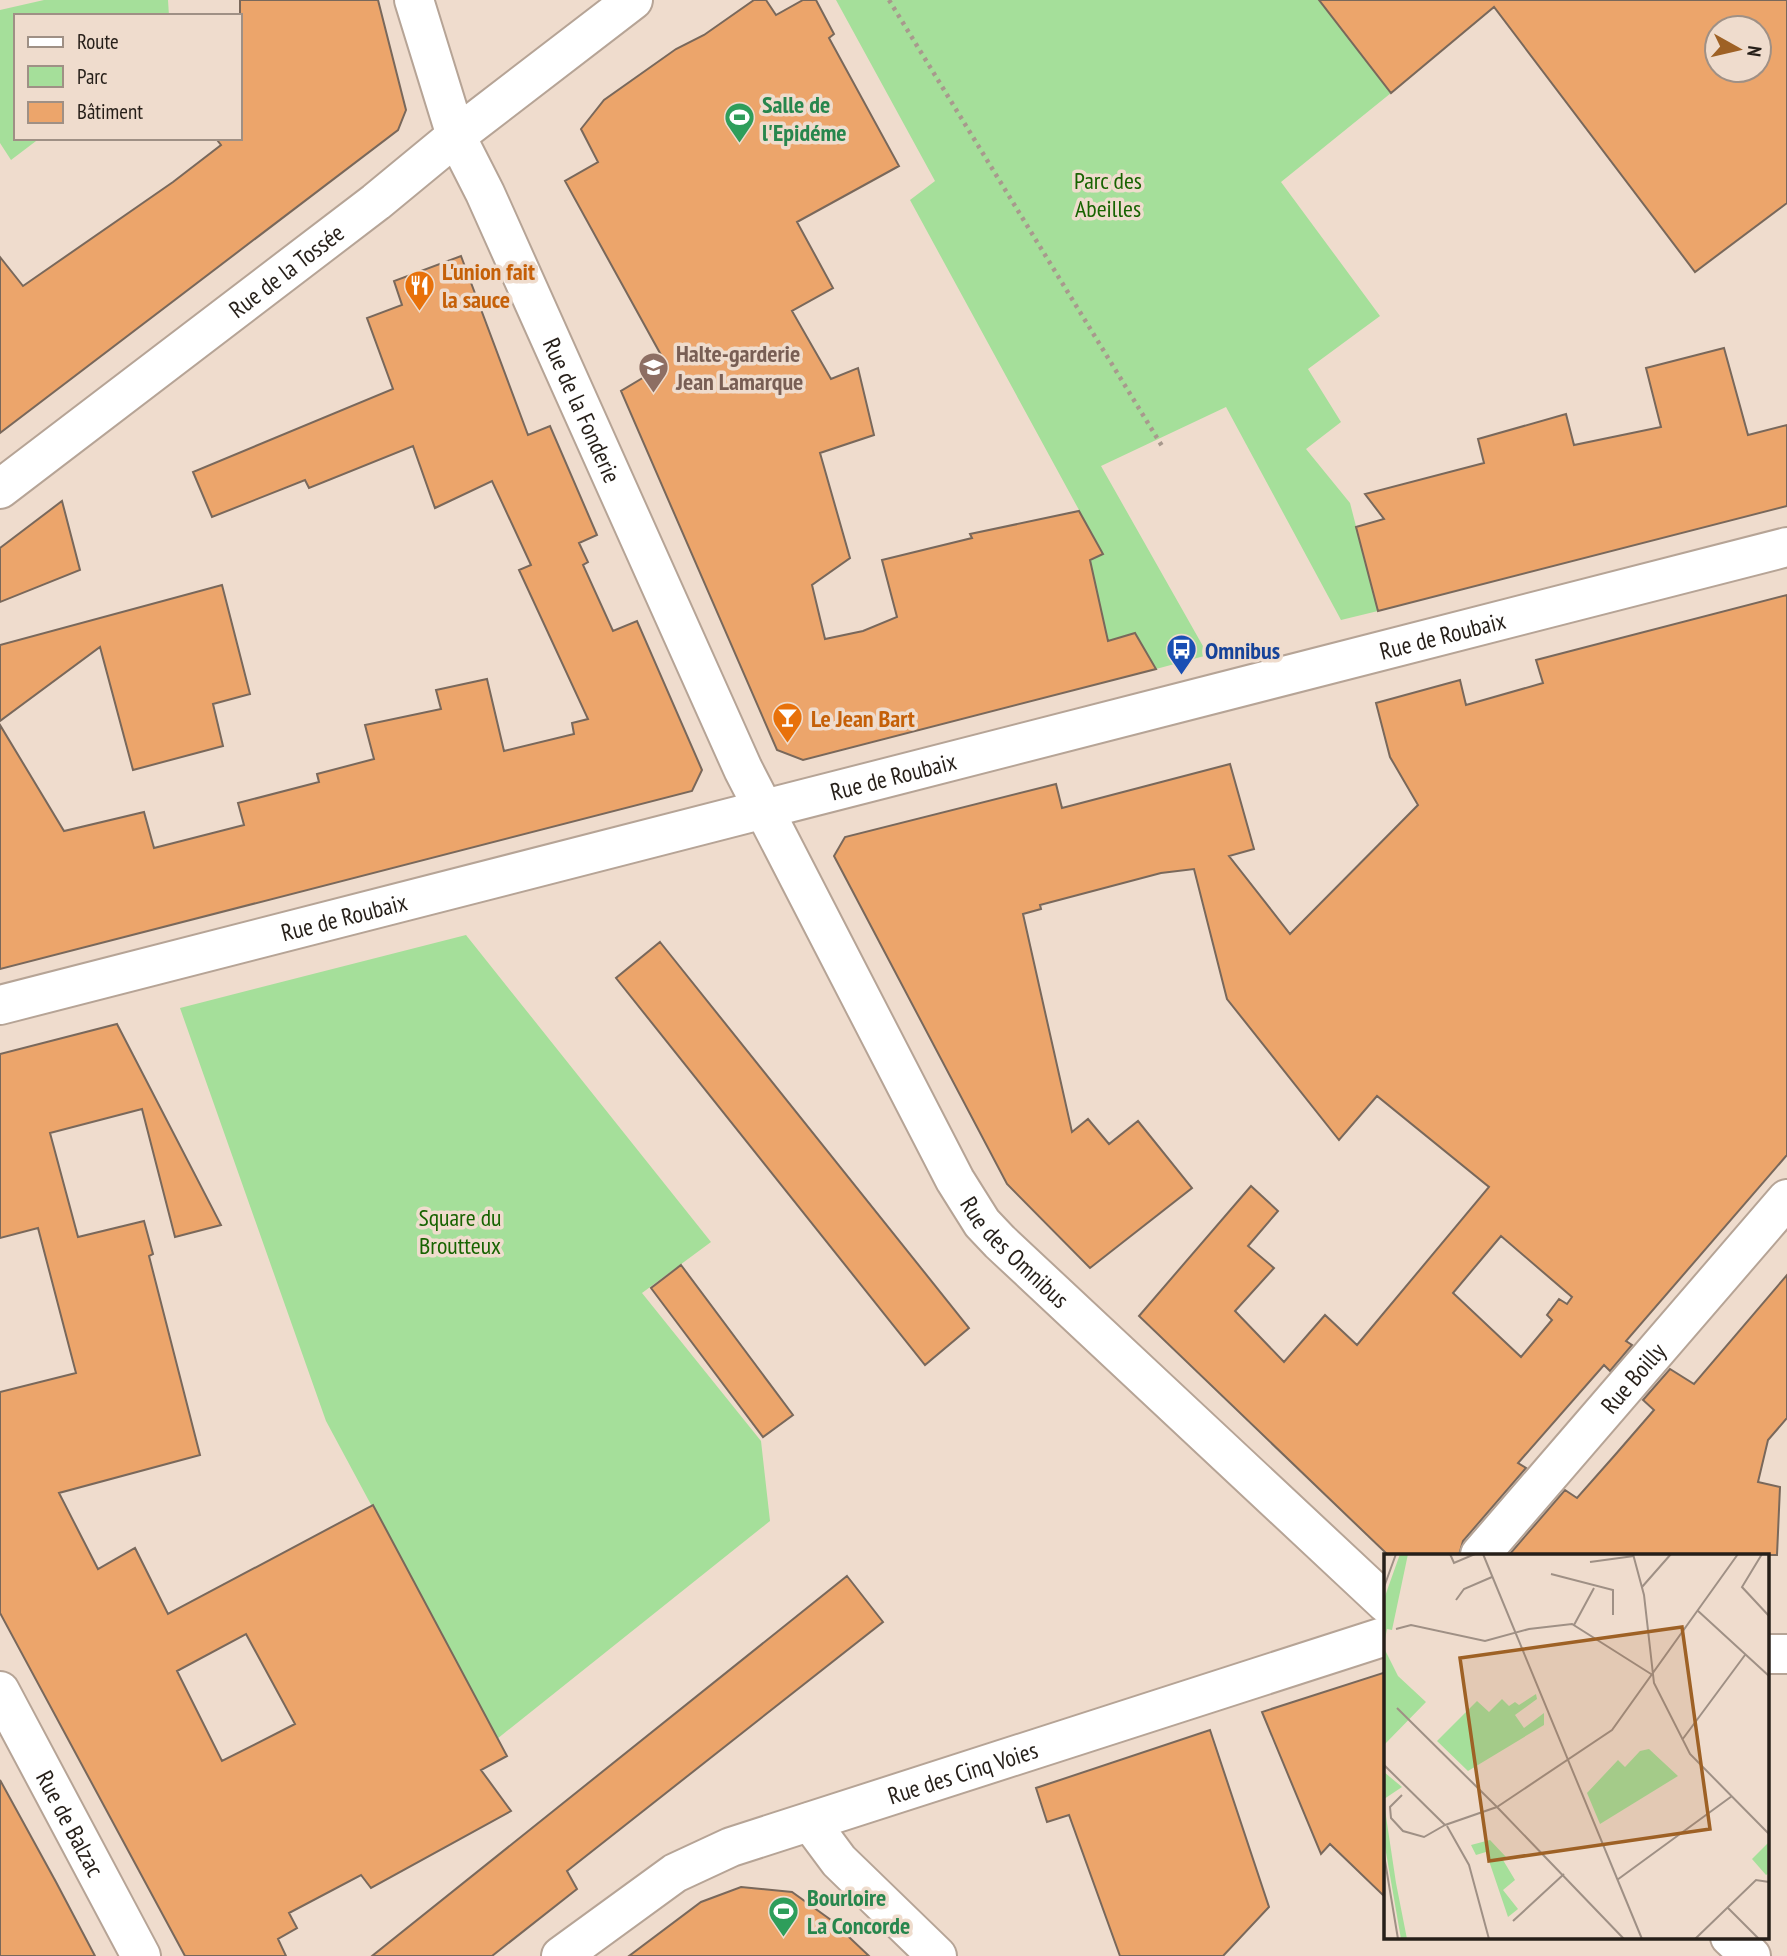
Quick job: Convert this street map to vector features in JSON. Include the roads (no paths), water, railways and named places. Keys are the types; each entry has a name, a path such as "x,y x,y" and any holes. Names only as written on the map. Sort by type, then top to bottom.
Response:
{"street":[{"path":"414,0 456,136 633,0"},
{"name":"Rue de la Tossée","path":"0,489 376,202 456,136"},
{"name":"Rue de la Fonderie","path":"456,136 485,192 764,811"},
{"name":"Rue de Roubaix","path":"0,1005 1787,547"},
{"name":"Rue des Omnibus","path":"764,811 955,1180 982,1223 1384,1602"},
{"name":"Rue Boilly","path":"1481,1554 1787,1199"},
{"name":"Rue des Cinq Voies","path":"561,1956 674,1873 731,1847 1384,1637"},
{"name":"Rue de Balzac","path":"0,1691 141,1956"},
{"path":"810,1822 839,1861 937,1956"},
{"path":"1731,1938 1751,1956"}],"place":[{"name":"Salle de l'Epidéme","path":"739,145"},
{"name":"L'union fait la sauce","path":"419,312"},
{"name":"Halte-garderie Jean Lamarque","path":"653,394"},
{"name":"Omnibus","path":"1182,677"},
{"name":"Le Jean Bart","path":"788,745"},
{"name":"Bourloire La Concorde","path":"784,1938"}],"park label":[{"name":"Parc des Abeilles","path":"1108,194"},
{"name":"Square du Broutteux","path":"460,1231"}]}
